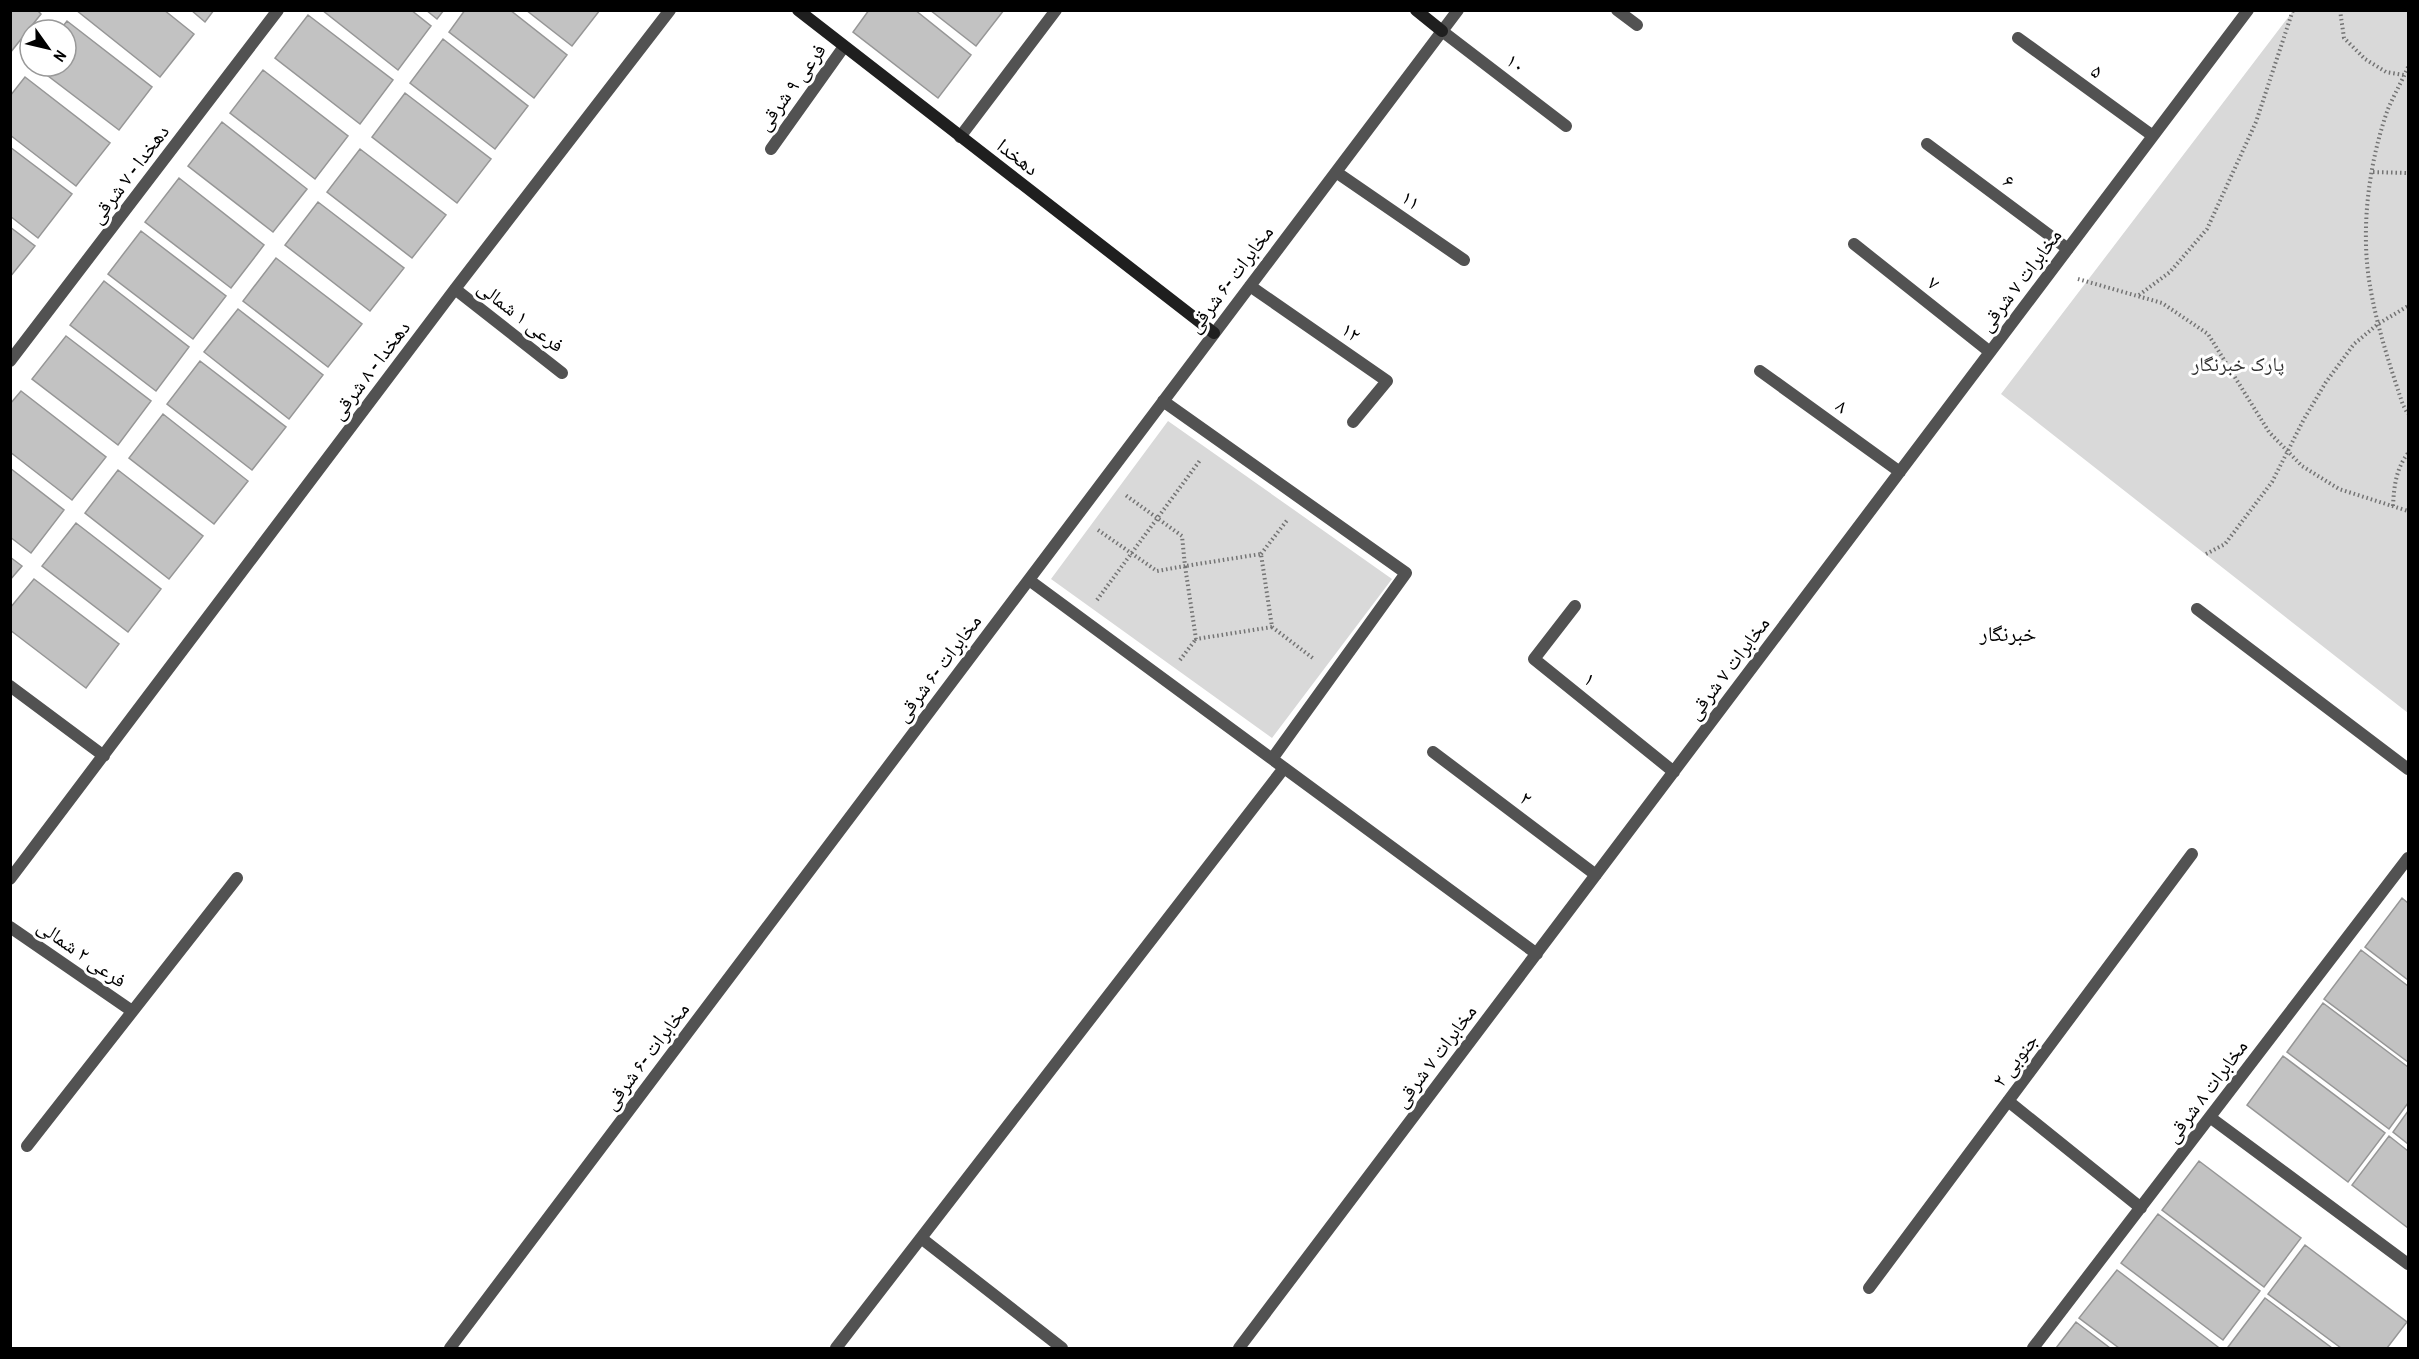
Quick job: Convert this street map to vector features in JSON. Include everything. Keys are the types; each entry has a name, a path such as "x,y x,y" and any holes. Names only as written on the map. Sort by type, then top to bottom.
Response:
{"street":[{"name":"دهخدا - ۷ شرقی","path":"10,361 278,10"},
{"name":"دهخدا - ۸ شرقی","path":"10,879 455,289 670,10"},
{"name":"دهخدا","path":"798,10 843,48 1214,333"},
{"path":"960,137 1056,10"},
{"path":"1416,10 1442,31"},
{"name":"مخابرات -۶ شرقی","path":"450,1348 1458,10"},
{"path":"1617,10 1637,25"},
{"name":"مخابرات ۷ شرقی","path":"1239,1348 2248,10"},
{"name":"۱۰","path":"1442,31 1566,126"},
{"name":"۵","path":"2018,38 2153,136"},
{"name":"فرعی ۹ شرقی","path":"771,149 843,48"},
{"name":"۶","path":"1927,144 2068,249"},
{"name":"۱۱","path":"1336,172 1464,260"},
{"name":"۷","path":"1854,244 1990,352"},
{"name":"۱۲","path":"1250,286 1387,381 1353,422"},
{"name":"فرعی ۱ شمالی","path":"455,289 562,373"},
{"name":"۸","path":"1760,371 1900,472"},
{"path":"1163,401 1406,573 1272,759"},
{"path":"1029,580 1536,954"},
{"name":"۱","path":"1575,606 1534,659 1674,772"},
{"path":"2197,609 2409,769"},
{"path":"10,686 104,756"},
{"name":"۲","path":"1432,752 1596,875"},
{"path":"836,1348 1284,768"},
{"name":"۲ جنوبی","path":"1869,1288 2192,854"},
{"name":"مخابرات ۸ شرقی","path":"2034,1348 2409,858"},
{"path":"27,1146 237,878"},
{"name":"فرعی ۲ شمالی","path":"10,927 132,1011"},
{"path":"2008,1101 2141,1208"},
{"path":"2211,1118 2409,1264"},
{"path":"921,1238 1062,1348"}],"path":[{"path":"2138,295 2170,272 2207,229 2256,122 2294,10"},
{"path":"2340,10 2344,38 2364,58 2386,72 2405,75"},
{"path":"2409,68 2389,108 2373,172 2366,243 2369,284 2378,324 2403,405 2409,414"},
{"path":"2373,172 2409,173"},
{"path":"2050,273 2162,303 2208,334 2269,432 2302,466 2339,489 2409,511"},
{"path":"2206,554 2225,544 2272,482 2289,453 2304,419 2326,382 2354,344 2378,324 2409,306"},
{"path":"1082,620 1217,439"},
{"path":"2394,506 2394,484 2402,462 2409,453"},
{"path":"1104,479 1182,536 1196,639 1272,627"},
{"path":"1077,515 1131,555 1157,571 1261,555 1303,500"},
{"path":"1261,555 1272,627 1334,674"}],"green space":[{"name":"پارک خبرنگار","path":"2293,11 2408,11 2408,713 2001,394"},
{"path":"1168,421 1392,579 1272,738 1051,579"}],"building":[{"path":"10,10 37,10 41,14 38,18 18,18 18,43 10,53"},
{"path":"76,10 164,10 194,34 160,77"},
{"path":"191,10 214,10 205,22"},
{"path":"322,10 411,10 431,26 398,70"},
{"path":"426,10 444,10 437,19"},
{"path":"465,10 510,10 567,55 534,98 449,32"},
{"path":"526,10 600,10 572,46"},
{"path":"869,10 915,10 971,55 938,98 853,32"},
{"path":"930,10 1004,10 976,46"},
{"path":"308,15 393,80 360,124 275,58"},
{"path":"78,30 152,87 119,130 51,78 78,78"},
{"path":"443,39 528,106 495,149 410,83"},
{"path":"263,70 348,136 315,179 230,113"},
{"path":"26,78 110,143 76,186 10,135 10,96"},
{"path":"405,93 491,159 457,203 372,137"},
{"path":"222,122 307,189 273,232 188,166"},
{"path":"10,147 72,194 38,238 10,216"},
{"path":"360,149 446,215 412,258 327,192"},
{"path":"179,178 264,245 231,288 145,222"},
{"path":"318,202 404,268 370,311 285,245"},
{"path":"10,227 35,246 10,277"},
{"path":"141,231 226,296 193,339 108,274"},
{"path":"276,258 362,324 328,367 243,301"},
{"path":"104,281 189,347 156,391 70,325"},
{"path":"238,309 323,375 289,419 204,352"},
{"path":"66,336 151,401 118,445 32,379"},
{"path":"200,361 286,427 252,470 167,404"},
{"path":"21,391 106,457 72,500 10,452 10,404"},
{"path":"163,414 248,481 214,524 129,458"},
{"path":"10,468 64,510 31,553 10,537"},
{"path":"118,470 203,536 169,579 85,513"},
{"path":"76,523 161,589 128,632 42,566"},
{"path":"10,557 22,566 10,580"},
{"path":"34,579 119,644 86,688 10,630 10,608"},
{"path":"2402,898 2408,903 2408,980 2365,947"},
{"path":"2361,950 2408,986 2408,1062 2324,999"},
{"path":"2323,1003 2408,1067 2408,1103 2389,1129 2287,1052"},
{"path":"2283,1056 2385,1133 2348,1182 2247,1105"},
{"path":"2408,1111 2408,1144 2393,1132"},
{"path":"2389,1136 2408,1151 2408,1228 2352,1185"},
{"path":"2199,1161 2301,1238 2264,1287 2162,1210"},
{"path":"2158,1214 2260,1291 2223,1340 2121,1263"},
{"path":"2305,1245 2407,1322 2387,1348 2341,1348 2268,1294"},
{"path":"2117,1270 2218,1347 2119,1348 2079,1318"},
{"path":"2265,1298 2332,1348 2228,1347"},
{"path":"2076,1322 2110,1348 2056,1348"}],"district":[{"name":"خبرنگار","path":"2008,634"}]}
